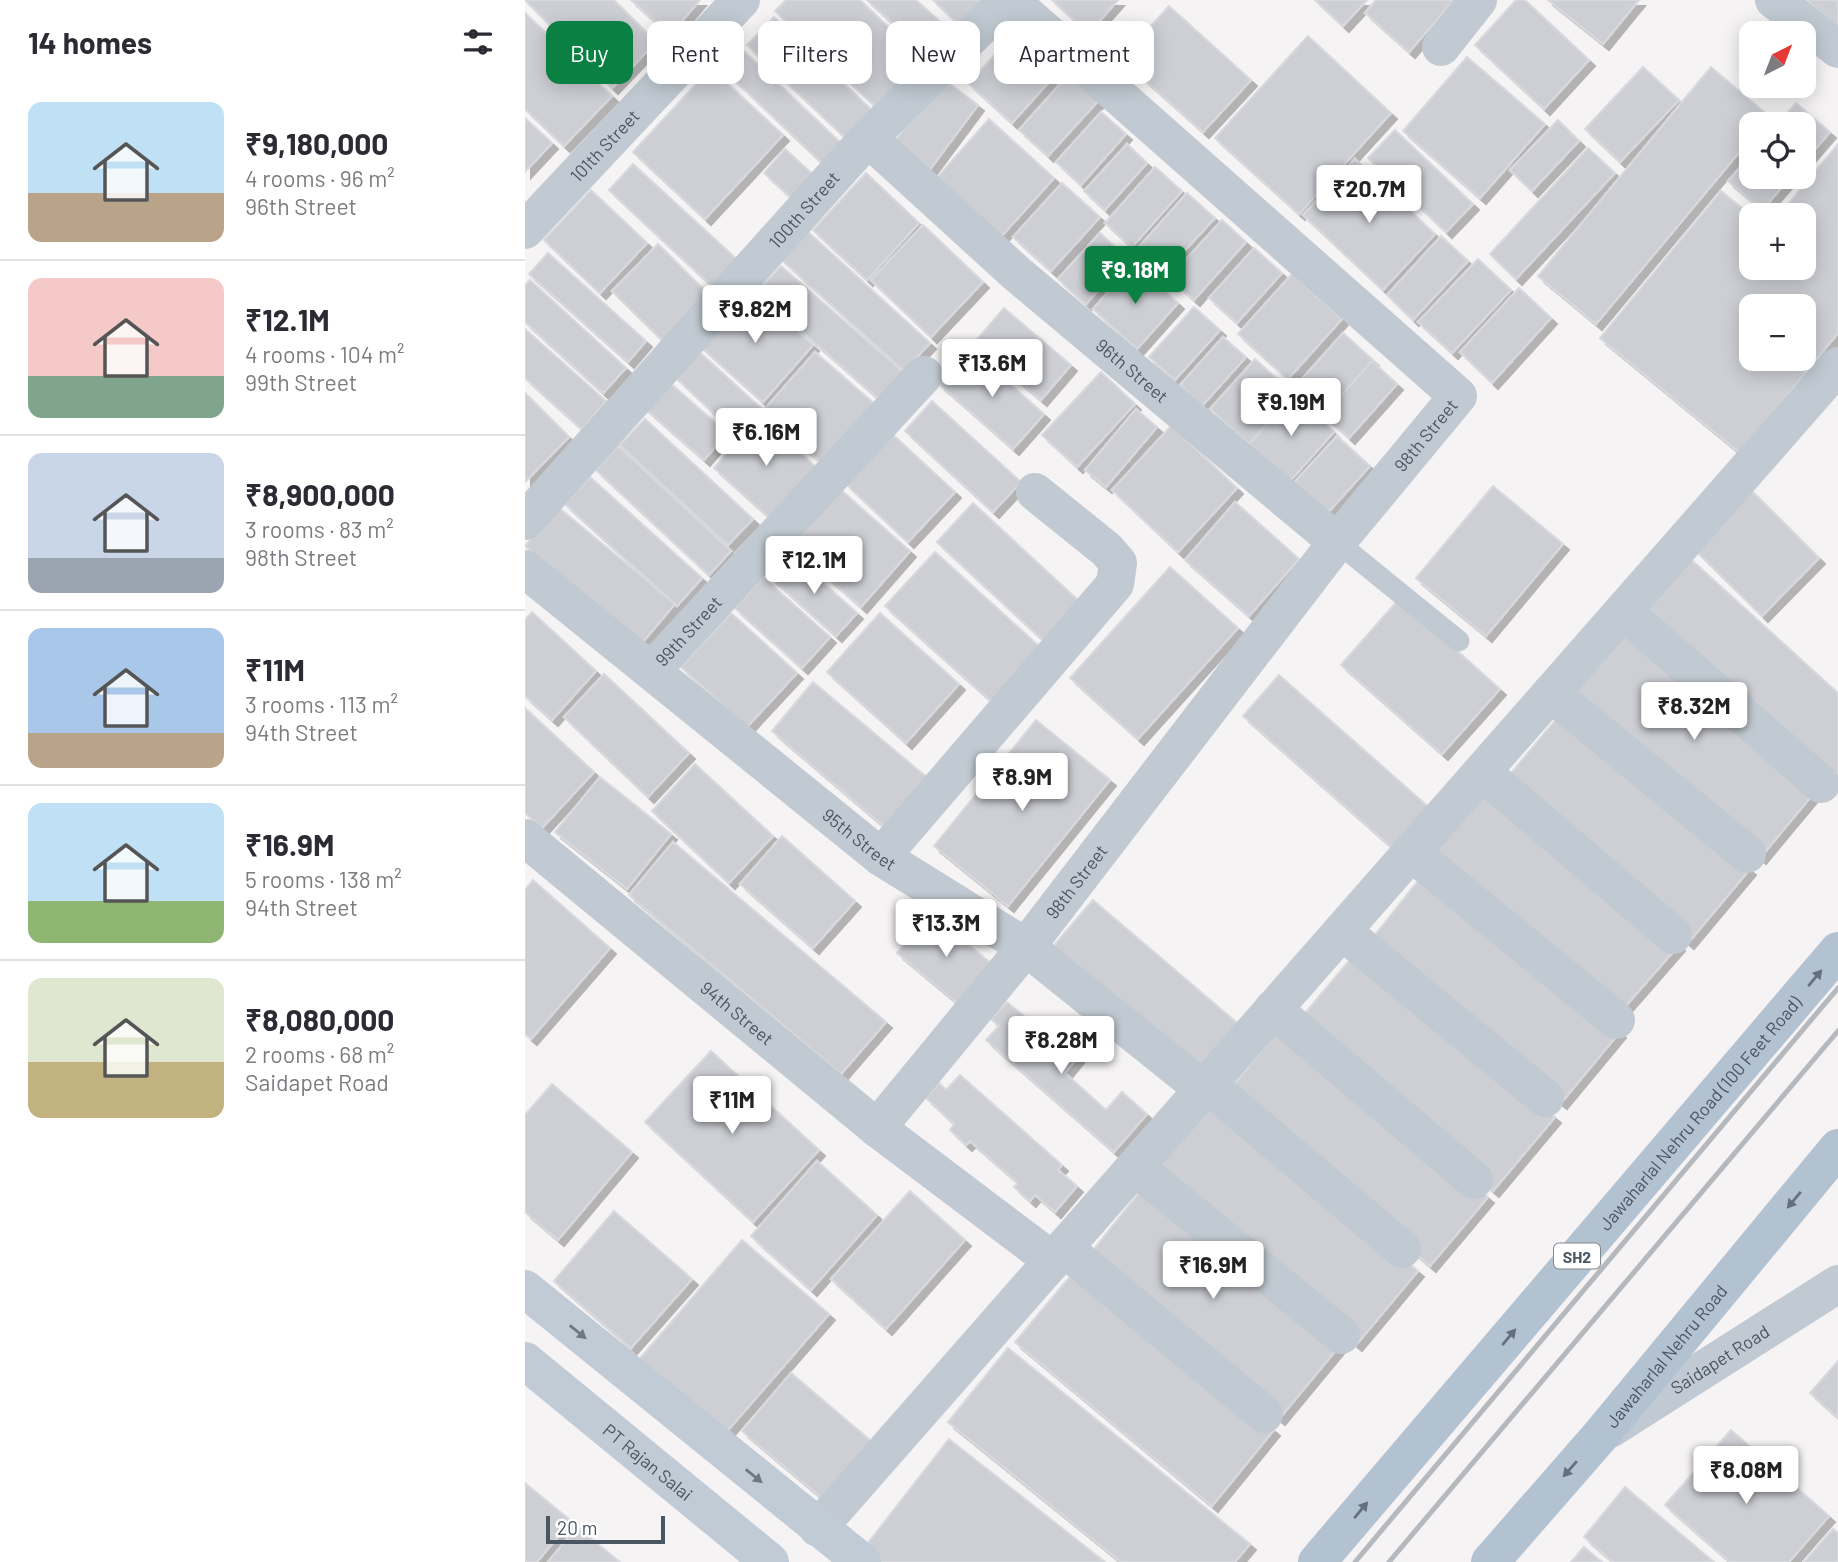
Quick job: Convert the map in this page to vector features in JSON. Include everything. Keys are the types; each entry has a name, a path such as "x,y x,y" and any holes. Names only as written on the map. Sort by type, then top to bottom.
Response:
{"main road":[{"name":"Jawaharlal Nehru Road (100 Feet Road)","path":"1317,1562 1838,951"},
{"name":"Jawaharlal Nehru Road","path":"1490,1562 1599,1436 1838,1148"},
{"path":"525,1289 862,1562"},
{"name":"PT Rajan Salai","path":"525,1361 770,1562"}],"street":[{"name":"101th Street","path":"525,230 741,0"},
{"name":"100th Street","path":"525,521 868,138 1009,0"},
{"name":"98th Street","path":"1009,0 1458,396 1337,542 1026,947"},
{"path":"1441,47 1478,0"},
{"path":"1774,0 1838,50"},
{"name":"96th Street","path":"868,138 1016,273 1337,542"},
{"path":"818,1528 1838,366"},
{"name":"99th Street","path":"653,669 924,375"},
{"path":"881,857 1115,584 1118,563 1107,550 1035,492"},
{"name":"95th Street","path":"525,569 653,669 881,857 1026,947 1205,1087 1402,1249"},
{"path":"1623,611 1821,783"},
{"path":"1551,692 1747,854"},
{"path":"1482,772 1673,935"},
{"name":"94th Street","path":"525,838 877,1128 1058,1254 1264,1414"},
{"path":"1411,852 1616,1020"},
{"path":"1342,931 1545,1098"},
{"path":"877,1128 1026,947"},
{"path":"1273,1009 1474,1180"},
{"path":"1135,1167 1341,1335"},
{"name":"Saidapet Road","path":"1599,1436 1838,1284"}],"lane":[{"path":"1337,542 1459,641"}],"building":[{"path":"525,0 614,0 647,33 647,51 633,66 633,21 546,21"},
{"path":"631,0 700,0 682,21 654,21"},
{"path":"786,0 860,0 886,25 886,84 908,84 881,112 852,84 872,84 872,21 785,21 775,11"},
{"path":"867,0 916,0 940,21 890,21"},
{"path":"933,0 983,0 964,21 956,21"},
{"path":"1052,0 1118,0 1100,21 1076,21"},
{"path":"1315,0 1367,0 1343,26"},
{"path":"1376,0 1454,0 1409,52 1365,13"},
{"path":"1516,0 1525,0 1589,60 1544,109 1475,45"},
{"path":"1548,0 1639,0 1603,44"},
{"path":"1807,0 1838,0 1838,28"},
{"path":"1169,6 1251,80 1203,132 1149,84 1154,84 1154,23"},
{"path":"525,13 546,33 546,84 599,84 612,96 564,146 525,109"},
{"path":"758,34 758,55 747,45"},
{"path":"1308,36 1391,113 1299,214 1215,138"},
{"path":"744,53 758,64 758,84 779,84 842,144 823,164 739,84 744,84"},
{"path":"994,56 994,84 1047,84 1012,123 969,84 980,84 980,72"},
{"path":"1467,57 1545,124 1480,198 1403,131"},
{"path":"1643,67 1679,100 1620,162 1585,129"},
{"path":"1711,67 1739,91 1739,98 1748,98 1764,112 1739,112 1739,153 1596,324 1538,276"},
{"path":"696,84 728,84 783,135 705,219 633,152"},
{"path":"788,84 844,84 876,114 850,142"},
{"path":"938,84 950,84 978,105 928,172 892,145"},
{"path":"1060,84 1081,84 1099,100 1048,156 1019,130"},
{"path":"1796,103 1807,112 1788,112"},
{"path":"1101,112 1126,134 1081,185 1056,162"},
{"path":"525,118 552,143 525,172"},
{"path":"989,119 1054,178 999,239 934,181"},
{"path":"1558,120 1579,141 1532,191 1510,170"},
{"path":"1816,120 1830,132 1816,148"},
{"path":"1395,130 1473,204 1446,232 1368,158"},
{"path":"1127,144 1147,163 1105,210 1084,191"},
{"path":"1838,144 1838,333 1816,360 1816,294 1739,294 1739,371 1807,371 1740,453 1600,338 1721,191 1739,206 1739,280 1816,280 1816,203 1789,203 1801,189 1816,189 1816,170"},
{"path":"1588,148 1615,173 1516,279 1490,254"},
{"path":"785,149 818,179 796,202 764,173"},
{"path":"1355,159 1435,234 1383,290 1303,215"},
{"path":"633,164 742,264 717,291 609,190"},
{"path":"1155,167 1182,191 1132,247 1105,223"},
{"path":"1739,169 1739,189 1780,189 1768,203 1754,203 1728,181"},
{"path":"866,173 919,223 867,280 813,230"},
{"path":"1062,183 1100,217 1051,271 1013,237"},
{"path":"591,190 647,243 600,293 544,240"},
{"path":"1187,193 1215,218 1164,273 1137,249"},
{"path":"1222,220 1246,242 1194,300 1169,278"},
{"path":"923,225 983,282 931,337 871,280"},
{"path":"805,229 930,343 904,371 779,257"},
{"path":"1100,233 1127,258 1086,304 1058,279"},
{"path":"1441,236 1468,261 1413,320 1387,295"},
{"path":"658,244 711,297 665,343 612,291"},
{"path":"1254,248 1282,273 1237,323 1209,298"},
{"path":"548,253 646,341 628,362 529,274"},
{"path":"1478,259 1511,290 1452,353 1418,322"},
{"path":"1134,263 1178,303 1137,349 1093,309"},
{"path":"781,266 903,372 879,399 757,292"},
{"path":"1292,274 1342,319 1288,379 1238,334"},
{"path":"530,280 626,368 603,393 525,322 525,285"},
{"path":"748,287 813,345 763,402 698,344"},
{"path":"1519,288 1551,318 1492,383 1460,352"},
{"path":"1194,307 1220,330 1175,380 1149,357"},
{"path":"1004,308 1071,365 1041,400 974,343"},
{"path":"525,329 606,401 582,429 525,378"},
{"path":"1343,333 1373,360 1324,415 1294,388"},
{"path":"1223,337 1246,357 1202,406 1180,385"},
{"path":"694,347 761,408 737,435 670,372"},
{"path":"970,349 1044,414 1013,449 939,384"},
{"path":"815,352 877,406 825,466 763,411"},
{"path":"1255,359 1294,394 1249,444 1210,409"},
{"path":"1372,361 1397,384 1349,438 1324,415"},
{"path":"1101,372 1135,404 1077,467 1042,435"},
{"path":"661,375 727,433 704,460 638,402"},
{"path":"525,393 569,437 525,482"},
{"path":"1293,395 1334,432 1290,481 1249,444"},
{"path":"932,401 1021,482 993,512 905,431"},
{"path":"1136,409 1157,427 1106,487 1085,470"},
{"path":"759,417 817,468 772,520 714,468"},
{"path":"645,419 753,519 728,545 620,445"},
{"path":"1171,426 1237,488 1178,552 1112,490"},
{"path":"891,433 955,492 908,542 845,483"},
{"path":"1337,436 1370,466 1324,517 1290,487"},
{"path":"618,446 731,551 709,575 596,470"},
{"path":"590,477 702,578 677,606 565,504"},
{"path":"1493,486 1563,544 1486,636 1416,578"},
{"path":"841,490 910,551 861,607 792,546"},
{"path":"1752,491 1819,558 1762,616 1694,549"},
{"path":"1235,502 1299,559 1249,616 1185,560"},
{"path":"973,503 1079,601 1043,640 937,542"},
{"path":"558,507 675,604 642,643 525,546"},
{"path":"935,552 1040,647 991,701 885,606"},
{"path":"1684,553 1838,693 1838,790 1633,609"},
{"path":"792,555 857,613 836,636 771,578"},
{"path":"1170,567 1238,628 1138,739 1070,678"},
{"path":"763,577 830,637 802,668 735,608"},
{"path":"1399,599 1500,689 1442,754 1341,665"},
{"path":"532,612 596,671 552,720 525,696 525,620"},
{"path":"731,613 797,673 747,727 681,667"},
{"path":"880,613 959,684 906,743 827,672"},
{"path":"1628,627 1820,786 1760,858 1569,698"},
{"path":"604,674 689,753 648,797 564,717"},
{"path":"1279,675 1432,810 1396,851 1243,716"},
{"path":"813,682 929,779 887,829 772,731"},
{"path":"525,708 594,772 542,828 525,813"},
{"path":"1563,711 1750,869 1688,943 1501,785"},
{"path":"1036,720 1110,780 1008,906 934,846"},
{"path":"695,764 773,836 729,883 652,811"},
{"path":"600,777 671,834 627,889 555,832"},
{"path":"1493,784 1679,945 1617,1016 1432,855"},
{"path":"782,836 855,901 813,948 740,884"},
{"path":"673,842 886,1022 841,1074 629,895"},
{"path":"1425,872 1620,1032 1561,1103 1367,945"},
{"path":"533,880 610,948 531,1039 525,1034 525,890"},
{"path":"1093,900 1249,1033 1207,1084 1050,950"},
{"path":"931,913 994,966 961,1006 897,953"},
{"path":"1358,950 1555,1117 1493,1191 1296,1024"},
{"path":"1007,1002 1036,1026 1041,1021 1078,1057 1065,1073 1106,1110 1122,1092 1147,1114 1114,1152 986,1040 999,1026 991,1019"},
{"path":"1283,1025 1488,1197 1430,1266 1226,1094"},
{"path":"711,1051 819,1150 753,1222 645,1122"},
{"path":"960,1075 1062,1165 1058,1170 1077,1186 1055,1212 1035,1195 1030,1201 1014,1187 1018,1183 970,1141 966,1145 950,1130 954,1124 926,1098 939,1083 946,1090"},
{"path":"552,1084 632,1152 558,1240 525,1212 525,1115"},
{"path":"1212,1099 1418,1271 1356,1345 1150,1173"},
{"path":"817,1161 877,1215 811,1290 751,1236"},
{"path":"1147,1183 1342,1343 1279,1419 1085,1260"},
{"path":"910,1191 965,1240 886,1329 831,1279"},
{"path":"614,1211 692,1279 631,1348 554,1281"},
{"path":"742,1240 829,1314 716,1444 630,1370"},
{"path":"1078,1267 1274,1430 1212,1506 1015,1342"},
{"path":"1008,1348 1250,1544 1235,1562 1121,1562 948,1422"},
{"path":"1838,1361 1838,1418 1810,1393"},
{"path":"791,1373 883,1451 835,1509 742,1431"},
{"path":"1731,1430 1829,1516 1789,1562 1730,1562 1665,1505"},
{"path":"949,1439 1105,1562 882,1562 864,1548"},
{"path":"525,1483 571,1521 537,1562 525,1562"},
{"path":"1625,1487 1714,1562 1613,1562 1584,1537"},
{"path":"577,1527 620,1562 548,1562"},
{"path":"1833,1529 1838,1533 1838,1562 1804,1562"},
{"path":"1584,1547 1602,1562 1571,1562"}],"railway":[{"path":"1355,1562 1838,988"},
{"path":"1389,1562 1838,1031"}]}
